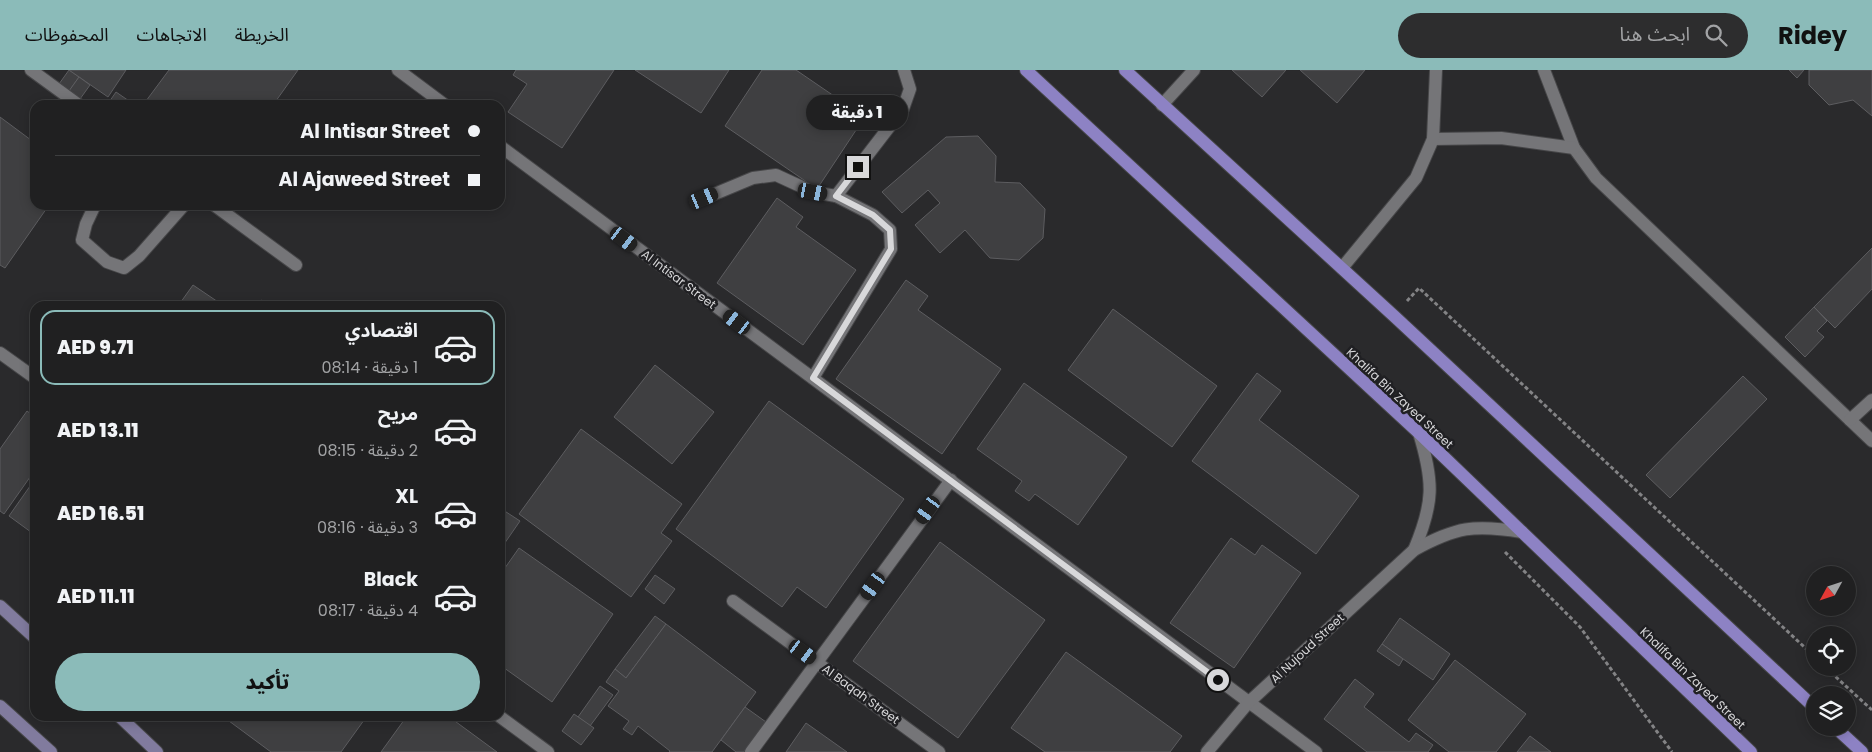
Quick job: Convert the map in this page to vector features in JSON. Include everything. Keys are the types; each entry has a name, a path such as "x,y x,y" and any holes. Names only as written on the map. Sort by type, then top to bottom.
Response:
{"main road":[{"name":"Khalifa Bin Zayed Street","path":"1026,70 1419,433 1751,752"},
{"path":"1125,70 1394,316 1806,700"},
{"path":"0,606 30,633"},
{"path":"0,706 51,752"},
{"path":"123,721 157,752"},
{"path":"1845,736 1862,752"}],"street":[{"path":"31,70 72,100"},
{"path":"398,70 438,100"},
{"path":"836,196 903,109 910,89 904,70"},
{"path":"1162,105 1194,70"},
{"path":"1342,268 1416,178 1433,139 1436,70"},
{"path":"1544,70 1574,148 1596,178 1872,440"},
{"path":"1433,139 1501,138 1574,148"},
{"name":"Al Intisar Street","path":"505,150 1316,752"},
{"path":"704,198 753,178 776,175 813,192 836,196 873,215 890,230 891,249 813,378"},
{"path":"93,210 86,224 82,240 107,262 124,268 139,256 180,210"},
{"path":"221,210 296,265"},
{"path":"0,353 30,374"},
{"path":"1850,420 1872,400"},
{"name":"Al Nujoud Street","path":"1414,550 1425,522 1430,492 1428,462 1419,433"},
{"path":"751,752 951,480"},
{"name":"Al Nujoud Street","path":"1207,752 1248,703 1414,550 1438,536 1465,528 1493,527 1522,532"},
{"name":"Al Baqah Street","path":"733,601 939,752"},
{"path":"505,720 548,752"}],"path":[{"path":"1394,316 1419,288 1806,649"},
{"path":"1501,548 1580,626 1672,752"},
{"path":"1835,676 1872,710"}],"building":[{"path":"69,70 79,77 69,91 59,84"},
{"path":"69,70 126,70 108,97"},
{"path":"169,70 298,70 277,100 147,100"},
{"path":"516,70 614,70 562,148 508,112 527,84 513,75"},
{"path":"635,70 729,70 701,113"},
{"path":"762,70 796,70 853,109 860,98 872,106 817,189 725,126"},
{"path":"1232,70 1286,70 1262,97"},
{"path":"1300,70 1365,70 1337,103"},
{"path":"1789,70 1804,70 1797,78"},
{"path":"1809,70 1872,70 1872,116 1853,100 1829,105 1809,85"},
{"path":"79,77 90,85 80,99 69,91"},
{"path":"116,92 128,100 110,100"},
{"path":"0,117 30,139 30,210 46,210 5,268 0,265"},
{"path":"978,136 996,156 995,182 1020,183 1045,209 1043,238 1019,260 990,258 965,230 940,253 915,225 940,203 928,190 902,213 882,192 946,137"},
{"path":"777,198 803,217 796,227 856,270 803,345 717,283"},
{"path":"1872,248 1872,289 1835,328 1814,307"},
{"path":"906,280 928,296 918,310 1001,369 942,454 836,379"},
{"path":"193,285 217,301 182,301"},
{"path":"1814,307 1827,321 1817,331 1824,337 1805,357 1785,337"},
{"path":"1113,309 1217,386 1172,447 1068,370"},
{"path":"655,365 714,412 672,464 614,417"},
{"path":"1257,373 1281,391 1259,420 1359,496 1316,554 1192,461"},
{"path":"1743,376 1767,399 1670,498 1646,475"},
{"path":"1024,383 1127,457 1078,525 1035,494 1029,501 1015,491 1022,481 977,449"},
{"path":"769,401 904,499 826,608 797,587 782,607 676,529"},
{"path":"27,411 30,413 30,477 4,514 0,511 0,449"},
{"path":"581,429 682,504 661,533 672,541 631,597 519,514"},
{"path":"30,486 30,531 9,516"},
{"path":"505,511 520,521 505,543"},
{"path":"1231,538 1255,555 1262,545 1301,573 1234,668 1170,623"},
{"path":"940,542 1045,620 958,738 853,661"},
{"path":"519,548 613,614 552,702 505,669 505,568"},
{"path":"655,575 675,589 664,604 645,589"},
{"path":"655,616 666,624 626,678 615,669"},
{"path":"1400,618 1450,654 1433,680 1382,644"},
{"path":"666,624 756,692 712,752 669,752 638,726 632,735 623,729 629,721 608,706 619,691 606,682 615,669 626,678"},
{"path":"1382,644 1403,659 1399,666 1377,651"},
{"path":"1066,652 1182,736 1170,752 1045,752 1011,728"},
{"path":"1455,660 1526,714 1496,752 1449,752 1408,720"},
{"path":"1355,679 1374,694 1364,707 1409,742 1416,733 1433,745 1428,752 1367,752 1324,719"},
{"path":"600,686 613,695 590,726 578,717"},
{"path":"745,707 766,722 744,752 736,752 721,740"},
{"path":"574,714 594,728 581,745 562,731"},
{"path":"229,721 363,721 341,752 271,752"},
{"path":"403,721 455,721 497,752 381,752"},
{"path":"806,723 847,752 786,752"},
{"path":"1530,736 1551,752 1517,752"}],"route":[{"path":"858,167 836,196 873,215 890,230 891,249 813,378 1218,680"}]}
